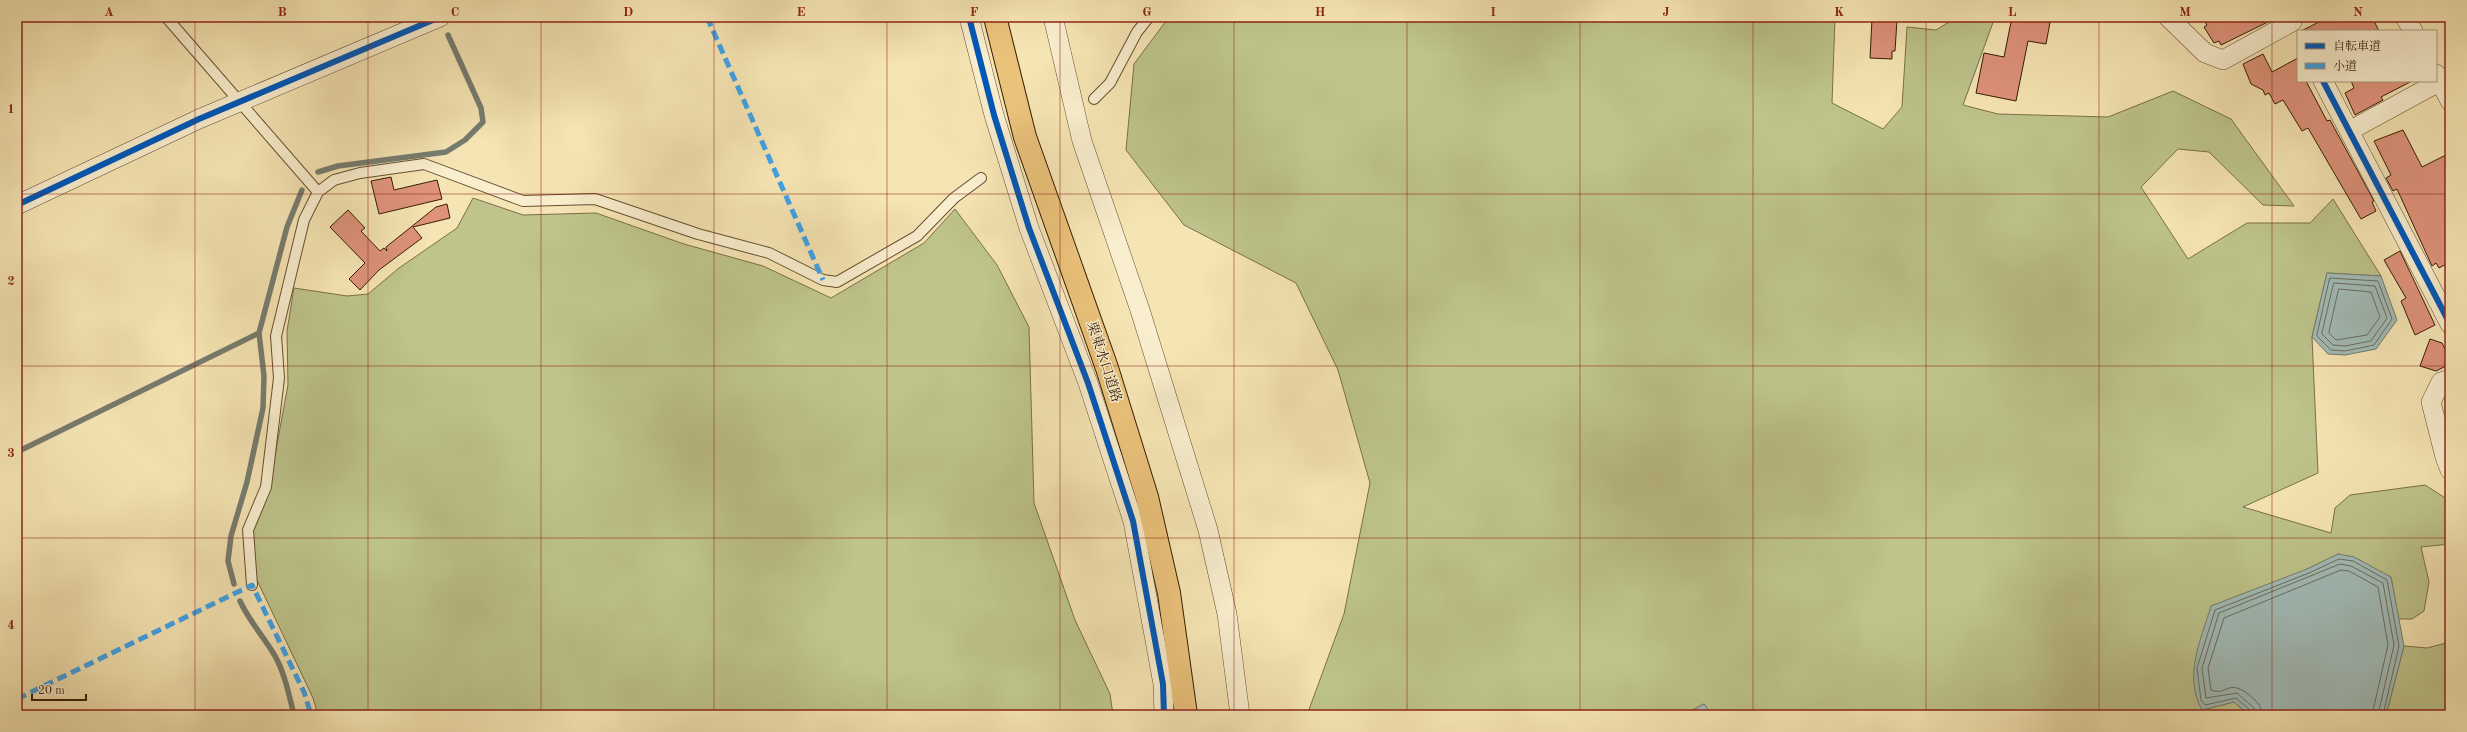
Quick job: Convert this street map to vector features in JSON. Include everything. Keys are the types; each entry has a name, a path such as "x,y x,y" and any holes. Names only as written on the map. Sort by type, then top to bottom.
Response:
{"highway":[{"name":"栗東水口道路","path":"995,17 1025,137 1107,368 1147,497 1169,594 1186,715"}],"street":[{"path":"17,205 238,102 440,17"},
{"path":"969,17 994,115 1029,228 1088,383 1133,521 1163,684 1164,715"},
{"path":"1052,17 1082,141 1140,310 1208,530 1227,614 1240,715"},
{"path":"2168,17 2205,53 2223,60 2293,24"},
{"path":"2405,17 2412,30"},
{"path":"2442,77 2450,101"},
{"path":"2324,82 2450,324"},
{"path":"2349,131 2433,82"},
{"path":"2450,379 2441,382 2431,402 2444,457 2450,470"}],"lane":[{"path":"166,17 226,84 238,102 318,192"},
{"path":"1094,99 1110,83 1137,32 1149,17"},
{"path":"252,585 248,530 266,487 279,378 276,336 304,220 318,192 334,180 360,173 424,164 523,201 595,199 698,234 769,253 823,280 837,282 917,236 954,198 981,178"}],"green space":[{"path":"1169,17 1835,17 1832,103 1883,129 1902,107 1907,27 1936,30 1957,17 1995,17 1963,105 1998,114 2108,117 2173,91 2231,119 2294,206 2263,205 2209,152 2178,149 2141,187 2188,259 2247,223 2310,223 2333,199 2381,276 2327,273 2312,337 2318,473 2243,507 2331,533 2335,508 2350,495 2425,485 2450,501 2450,544 2421,547 2429,582 2424,611 2412,619 2398,619 2391,577 2339,554 2307,569 2202,710 2234,702 2249,715 1712,715 1704,704 1683,715 1307,715 1344,614 1370,483 1338,370 1296,283 1184,225 1126,150 1134,64"},
{"path":"473,198 523,215 596,213 684,244 763,266 831,298 924,243 955,209 997,265 1029,327 1034,503 1075,620 1110,694 1113,715 318,715 313,698 255,576 251,531 269,488 288,385 287,331 294,288 347,296 368,294 399,268 457,228"},
{"path":"2450,642 2450,715 2386,715 2404,646 2427,648"}],"water":[{"path":"2327,273 2381,276 2397,320 2376,349 2345,355 2328,354 2312,337"},
{"path":"2338,554 2354,557 2391,577 2404,646 2386,715 2249,715 2234,702 2202,710 2194,684 2194,671 2199,645 2211,606 2307,569"},
{"path":"1704,704 1712,715 1683,715"}],"building":[{"path":"2012,17 2051,17 2046,44 2028,41 2016,101 1976,93 1984,53 2004,57"},
{"path":"2201,17 2278,17 2221,45 2219,41 2214,43 2204,27 2207,25"},
{"path":"2329,17 2372,17 2378,30 2303,30"},
{"path":"1872,19 1897,20 1895,51 1892,51 1892,59 1870,58"},
{"path":"2263,54 2272,72 2297,59 2297,82 2307,82 2327,121 2330,120 2374,201 2372,202 2376,211 2361,219 2308,128 2302,131 2283,100 2275,104 2269,93 2265,95 2263,90 2251,84 2243,64"},
{"path":"2351,82 2410,82 2381,97 2383,100 2355,115 2345,93 2354,88"},
{"path":"2403,130 2422,167 2450,153 2450,262 2439,268 2436,263 2432,266 2397,189 2393,191 2386,178 2391,175 2374,141"},
{"path":"391,177 394,190 437,180 442,199 379,214 371,181"},
{"path":"447,204 450,218 413,227 422,238 379,270 360,290 349,279 365,263 330,227 348,210 365,228 361,231 380,251 384,248 387,251 386,247 436,207"},
{"path":"2400,251 2435,325 2415,335 2401,301 2406,298 2384,260"},
{"path":"2430,339 2442,343 2450,359 2450,364 2436,371 2420,366"}],"waterway":[{"path":"318,172 338,166 446,152 465,140 483,122 481,108 448,35"},
{"path":"234,584 228,561 231,536 247,482 263,408 264,376 259,333 287,227 302,190"},
{"path":"17,452 259,333"},
{"path":"240,601 275,656 286,685 294,715"}],"marked path":[{"path":"707,17 823,280"},
{"path":"17,699 252,585 304,692 311,715"}],"cycle path":[{"path":"17,205 199,119 440,17"},
{"path":"969,17 994,115 1029,228 1088,383 1133,521 1163,684 1164,715"},
{"path":"2324,82 2450,324"}]}
